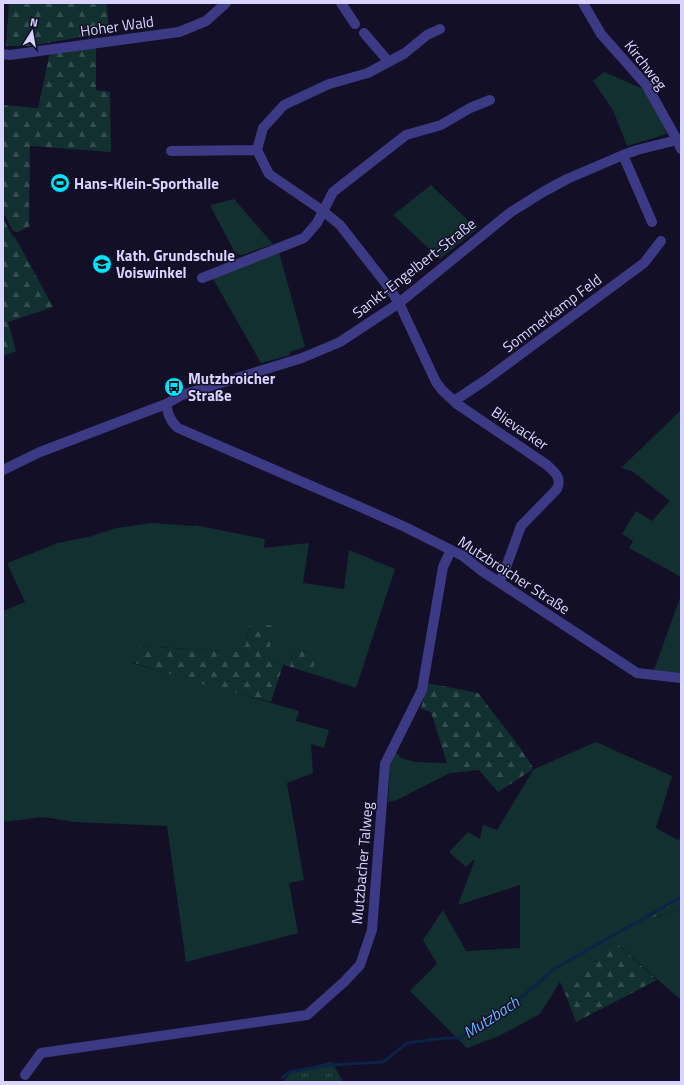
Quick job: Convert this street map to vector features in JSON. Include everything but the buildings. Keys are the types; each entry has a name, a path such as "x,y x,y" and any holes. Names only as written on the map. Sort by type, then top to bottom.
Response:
{"street":[{"name":"Hoher Wald","path":"3,54 10,55 179,32 206,21 226,3"},
{"path":"341,3 355,24"},
{"name":"Kirchweg","path":"583,3 601,34 647,86 680,143"},
{"path":"171,151 257,150 263,128 284,105 329,84 368,73 405,53 427,35 440,30"},
{"path":"364,33 388,61"},
{"path":"202,278 304,238 317,223 333,192 406,135 441,125 470,108 490,100"},
{"name":"Sankt-Engelbert-Straße","path":"3,470 40,452 166,404 191,392 302,358 340,342 399,303 511,212 543,192 567,179 623,155 637,150 680,143"},
{"name":"Blievacker","path":"257,150 269,174 323,211 340,225 399,303 436,382 442,390 454,401 547,465 558,477 558,486 555,492 520,526 503,575 499,582"},
{"path":"623,155 652,222"},
{"name":"Sommerkamp Feld","path":"454,401 487,379 644,263 661,241"},
{"name":"Mutzbroicher Straße","path":"166,404 172,423 178,428 358,506 463,556 482,571 637,674 681,678"},
{"name":"Mutzbacher Talweg","path":"25,1074 41,1053 307,1015 344,982 360,965 372,930 385,764 422,690 442,567 451,550"}],"green space":[{"path":"9,3 105,3 107,6 109,32 30,46 6,46"},
{"path":"96,46 96,90 110,92 111,152 30,146 30,226 18,232 13,231 3,212 3,105 38,108 50,52"},
{"path":"604,72 648,91 667,134 627,146 613,110 593,81"},
{"path":"431,185 477,229 440,259 393,215"},
{"path":"234,199 273,244 242,255 234,251 210,205"},
{"path":"3,218 53,307 8,322 16,351 3,356"},
{"path":"279,252 305,347 289,352 290,355 261,363 212,277"},
{"path":"681,410 681,577 629,548 633,541 622,534 636,511 652,521 670,501 632,471 621,468"},
{"path":"152,523 194,525 265,539 264,548 309,543 303,583 344,589 349,550 395,569 356,688 313,674 315,654 293,648 290,667 267,660 250,621 244,652 139,646 132,663 299,711 296,721 329,730 324,748 311,744 313,773 287,783 304,880 289,883 298,933 186,962 167,826 74,822 43,817 3,822 3,611 25,602 7,563 58,543 92,536 116,528"},
{"path":"681,595 681,673 654,670"},
{"path":"250,621 273,626 268,660 283,665 271,702 216,688 131,662 139,646 244,652"},
{"path":"293,648 315,654 313,674 290,667"},
{"path":"427,683 478,693 518,745 532,766 532,770 498,792 479,770 450,773 431,712 421,709"},
{"path":"596,742 672,776 656,828 678,840 681,837 681,898 662,909 653,918 681,909 681,1000 615,942 578,969 582,978 565,993 560,982 540,1014 499,1036 467,1048 410,991 437,964 423,940 443,910 466,951 520,948 520,885 458,905 475,859 466,867 449,852 468,832 480,839 483,825 497,830 534,769"},
{"path":"395,751 401,758 415,762 447,763 450,773 397,800 388,802 390,767"},
{"path":"681,898 681,909 651,918 662,909"},
{"path":"615,942 657,980 576,1022 565,993 582,978 577,969"},
{"path":"332,1062 343,1082 283,1082 292,1071"}],"waterway":[{"name":"Mutzbach","path":"282,1078 289,1072 330,1065 383,1062 407,1043 445,1038 460,1038 481,1023 514,1004 554,969 681,897"}],"place":[{"name":"Hans-Klein-Sporthalle","path":"60,183"},
{"name":"Kath. Grundschule Voiswinkel","path":"102,264"},
{"name":"Mutzbroicher Straße","path":"174,387"}]}
